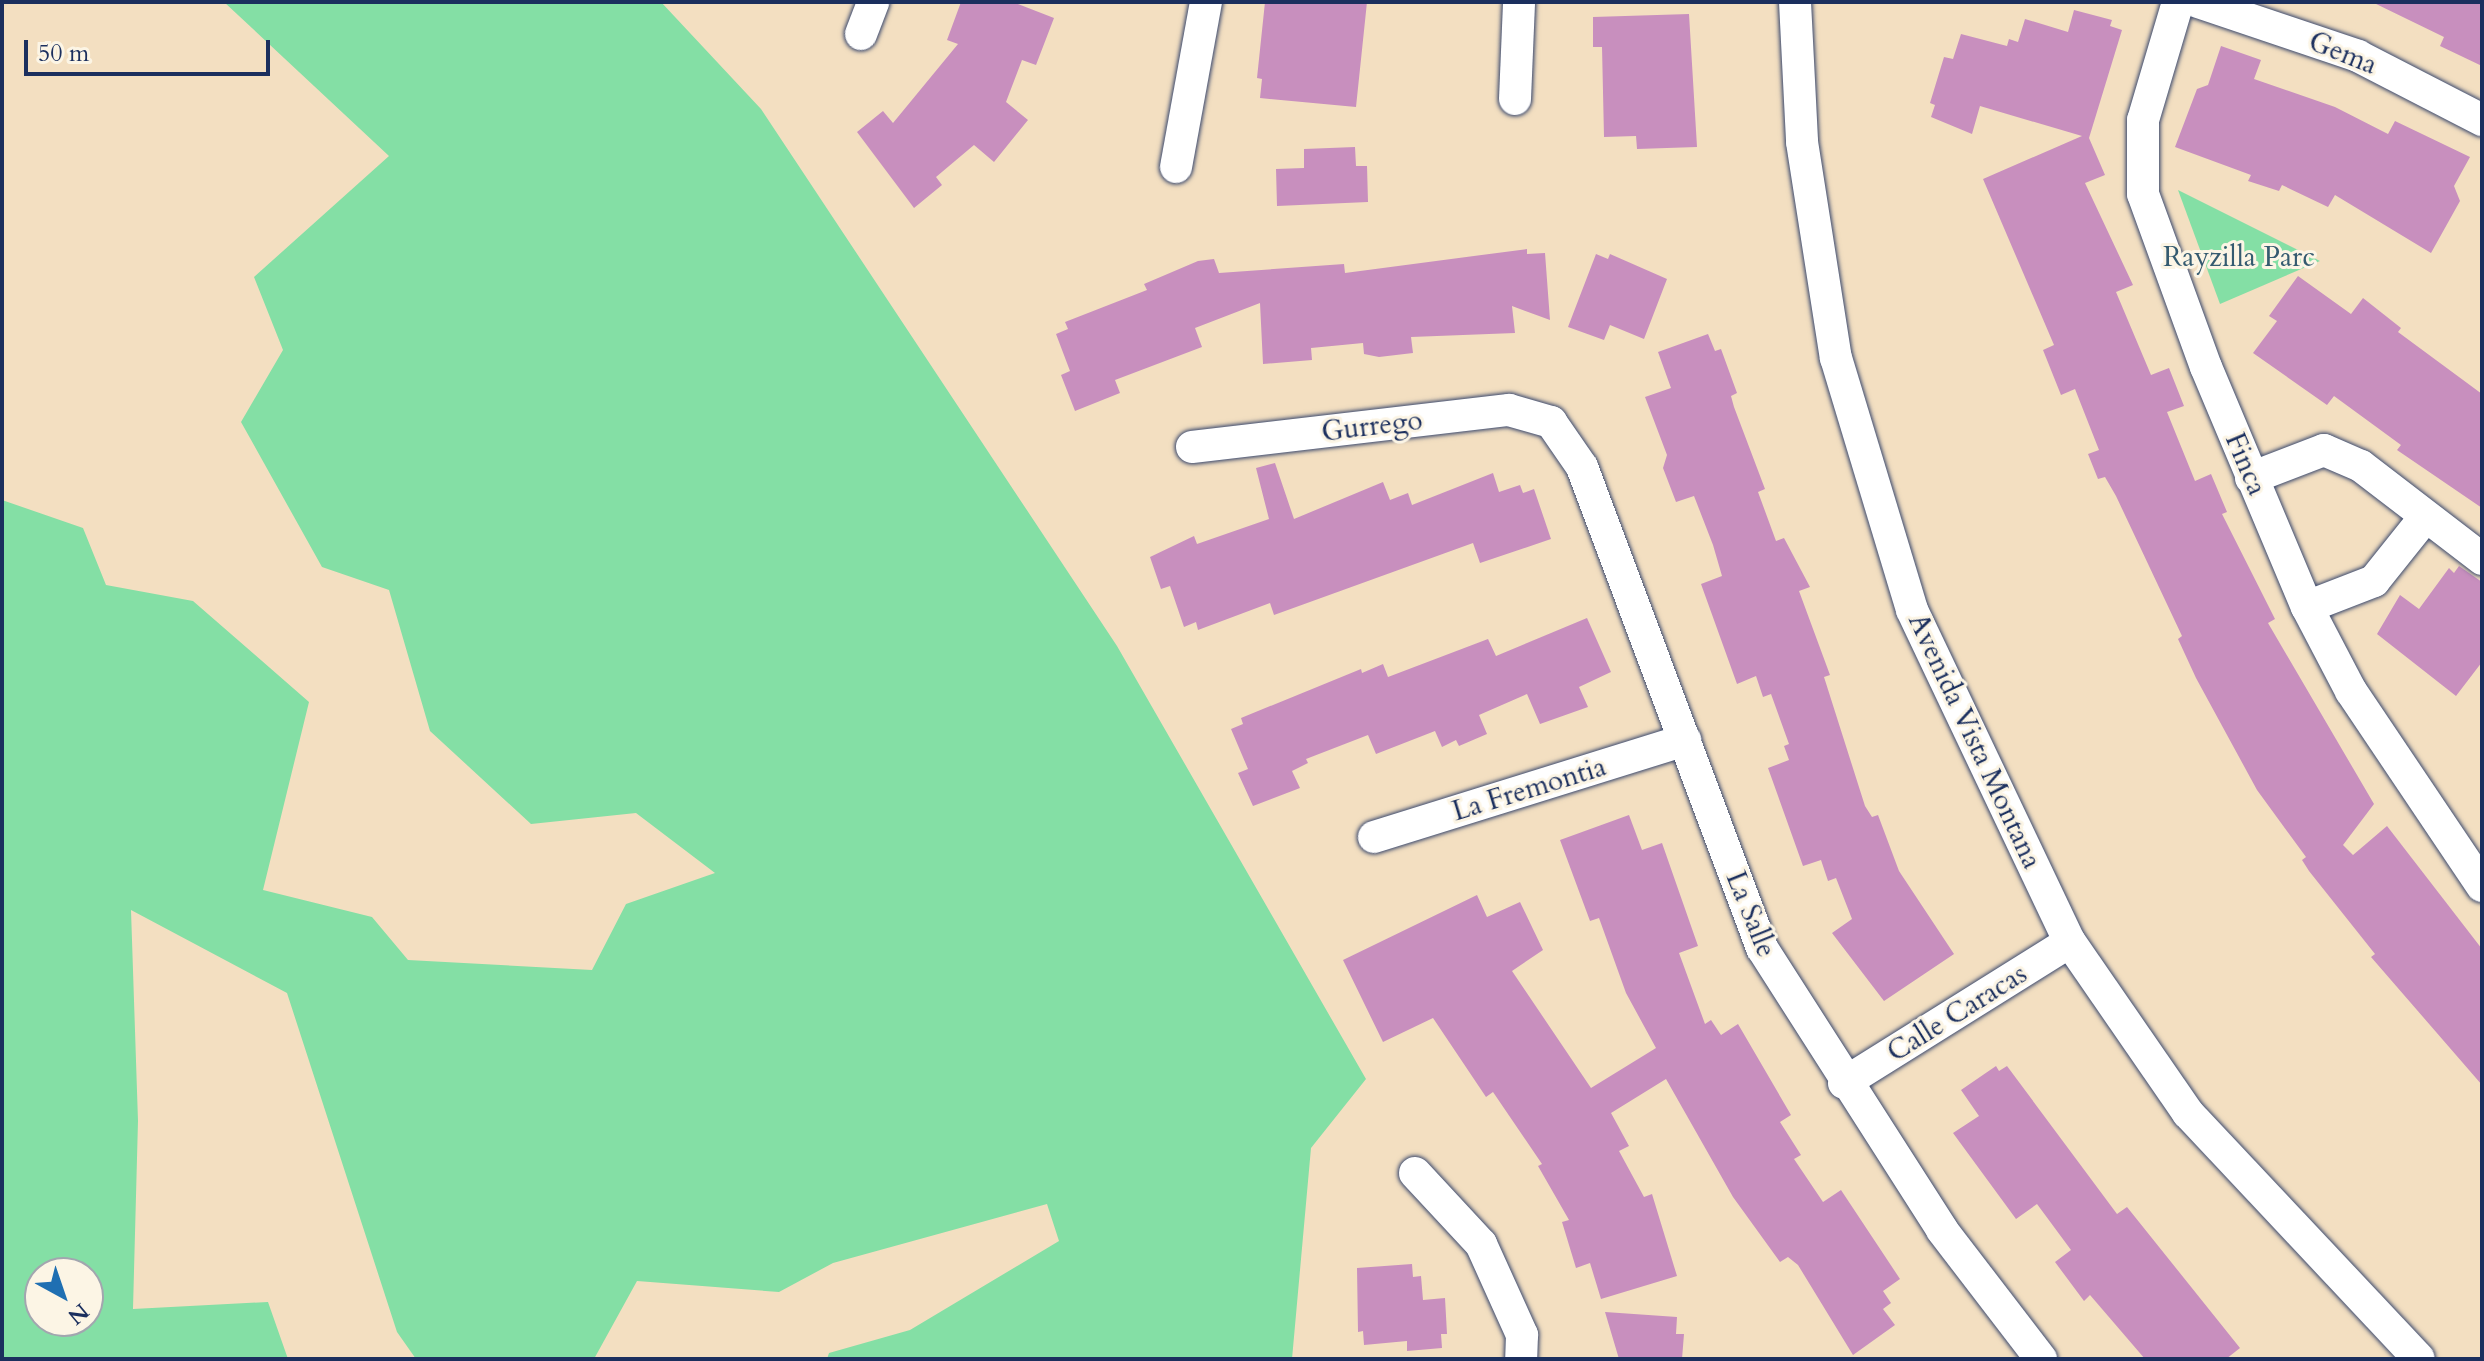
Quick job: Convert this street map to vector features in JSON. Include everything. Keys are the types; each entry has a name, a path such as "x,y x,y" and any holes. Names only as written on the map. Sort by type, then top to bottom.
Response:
{"street":[{"path":"861,34 873,2"},
{"path":"1176,167 1206,2"},
{"path":"1515,99 1519,2"},
{"name":"Avenida Vista Montana","path":"1795,2 1802,142 1836,358 1912,610 2070,942 2188,1113 2419,1359"},
{"name":"Finca","path":"2178,2 2143,120 2143,194 2251,478 2307,607 2351,691 2482,886"},
{"name":"Gema","path":"2198,2 2358,56 2482,120"},
{"name":"Gurrego","path":"1192,447 1509,410 1551,422"},
{"name":"La Salle","path":"1551,422 1582,467 1762,948 1844,1083 1942,1230 2041,1359"},
{"path":"2251,478 2324,450 2361,466 2482,559"},
{"path":"2307,607 2374,581 2425,517"},
{"name":"La Fremontia","path":"1374,837 1685,740"},
{"name":"Calle Caracas","path":"1844,1083 2070,942"},
{"path":"1415,1173 1481,1244 1522,1335 1521,1359"}],"green space":[{"path":"224,2 661,2 761,109 1117,646 1366,1079 1311,1148 1292,1359 827,1359 829,1353 910,1330 1059,1241 1047,1204 833,1263 779,1292 637,1281 594,1359 416,1359 397,1332 287,993 131,910 138,1121 133,1309 268,1302 288,1359 2,1359 2,500 83,528 106,585 193,601 309,702 263,890 372,917 408,960 592,970 626,904 715,873 636,813 531,824 430,731 389,590 322,567 241,422 283,350 254,277 389,156"},
{"name":"Rayzilla Parc","path":"2178,190 2320,261 2220,304"}],"building":[{"path":"961,2 1013,2 1054,18 1036,65 1022,60 1006,102 1028,120 994,162 974,145 936,177 942,185 914,208 857,132 883,111 893,123 958,44 947,40"},
{"path":"1265,2 1367,2 1356,107 1260,98 1262,79 1257,78"},
{"path":"2372,2 2482,2 2482,66 2440,46 2444,37"},
{"path":"2074,10 2112,20 2110,26 2122,30 2089,138 2105,175 2085,183 2133,285 2116,292 2151,375 2169,368 2184,406 2167,412 2195,481 2211,474 2227,512 2222,514 2275,619 2268,623 2374,804 2343,845 2353,855 2387,826 2482,949 2482,1085 2371,957 2375,954 2309,871 2302,860 2306,857 2257,790 2196,678 2178,639 2182,636 2116,496 2105,477 2098,479 2088,454 2099,450 2075,389 2061,395 2043,350 2054,345 1983,179 2082,136 1980,106 1972,134 1931,117 1935,105 1930,103 1944,57 1953,59 1961,34 2007,46 2009,39 2018,42 2025,19 2068,32"},
{"path":"1689,14 1697,147 1637,149 1636,136 1604,137 1602,47 1593,47 1593,17"},
{"path":"2221,46 2261,60 2254,79 2335,107 2388,134 2395,121 2470,157 2454,186 2460,201 2431,253 2335,195 2328,207 2282,185 2279,191 2248,181 2251,175 2175,147 2197,89 2208,85"},
{"path":"1355,147 1356,166 1367,166 1368,202 1277,206 1276,169 1304,168 1304,149"},
{"path":"1527,249 1527,254 1545,253 1550,320 1512,306 1515,333 1411,337 1413,353 1379,357 1364,354 1363,343 1311,348 1312,360 1263,364 1260,303 1195,328 1202,347 1115,380 1120,393 1075,411 1061,375 1070,371 1056,334 1068,329 1065,322 1147,290 1144,284 1198,261 1214,259 1219,273 1344,264 1345,273"},
{"path":"1596,254 1608,259 1610,254 1667,279 1644,339 1610,325 1604,340 1568,327"},
{"path":"2298,276 2351,314 2363,298 2401,328 2398,332 2482,394 2482,508 2397,450 2401,445 2334,396 2327,405 2253,353 2277,321 2269,316"},
{"path":"1708,334 1715,351 1721,349 1737,393 1731,396 1765,489 1758,492 1776,541 1784,538 1810,587 1799,591 1830,675 1824,677 1865,806 1872,817 1878,815 1899,871 1954,954 1884,1001 1832,933 1852,919 1836,878 1828,881 1821,860 1803,866 1768,768 1789,760 1784,746 1789,744 1771,694 1763,697 1756,676 1737,684 1701,584 1722,576 1713,545 1694,496 1676,502 1663,468 1667,455 1645,397 1671,388 1658,352"},
{"path":"1275,463 1294,519 1383,482 1390,500 1408,493 1412,505 1493,473 1499,492 1520,485 1523,493 1534,489 1551,539 1480,563 1473,543 1274,615 1270,603 1198,630 1196,622 1184,627 1170,586 1161,589 1150,557 1194,536 1197,544 1269,519 1256,468"},
{"path":"2459,566 2482,582 2482,662 2456,696 2377,634 2400,595 2419,609 2449,568 2454,573"},
{"path":"1587,618 1611,672 1579,687 1588,707 1540,724 1527,694 1479,715 1487,734 1459,746 1456,740 1442,747 1435,731 1376,754 1368,735 1306,759 1308,763 1292,771 1300,788 1253,806 1238,773 1248,769 1231,729 1243,724 1241,718 1361,669 1362,673 1383,664 1388,677 1488,639 1496,656"},
{"path":"1629,815 1642,850 1662,843 1698,946 1679,953 1705,1024 1711,1020 1721,1035 1738,1024 1791,1115 1780,1122 1801,1155 1794,1159 1823,1202 1841,1190 1900,1279 1883,1291 1891,1303 1883,1309 1895,1325 1853,1355 1798,1265 1788,1257 1780,1262 1733,1197 1666,1079 1611,1113 1629,1146 1619,1151 1644,1197 1652,1194 1677,1276 1601,1299 1590,1263 1576,1268 1562,1222 1569,1220 1538,1166 1542,1164 1493,1092 1486,1097 1433,1018 1383,1042 1343,960 1477,895 1487,917 1520,902 1543,950 1512,971 1591,1088 1656,1048 1626,993 1599,918 1590,921 1560,840"},
{"path":"1996,1066 1999,1071 2007,1066 2117,1214 2127,1207 2240,1348 2226,1359 2145,1359 2090,1295 2084,1301 2055,1262 2071,1250 2037,1204 2016,1219 1953,1133 1979,1116 1961,1090"},
{"path":"1412,1264 1413,1277 1421,1276 1423,1300 1445,1298 1447,1334 1441,1334 1442,1348 1407,1351 1407,1341 1364,1345 1363,1331 1358,1332 1357,1268"},
{"path":"1605,1312 1677,1317 1676,1334 1684,1334 1682,1359 1619,1359"}]}
